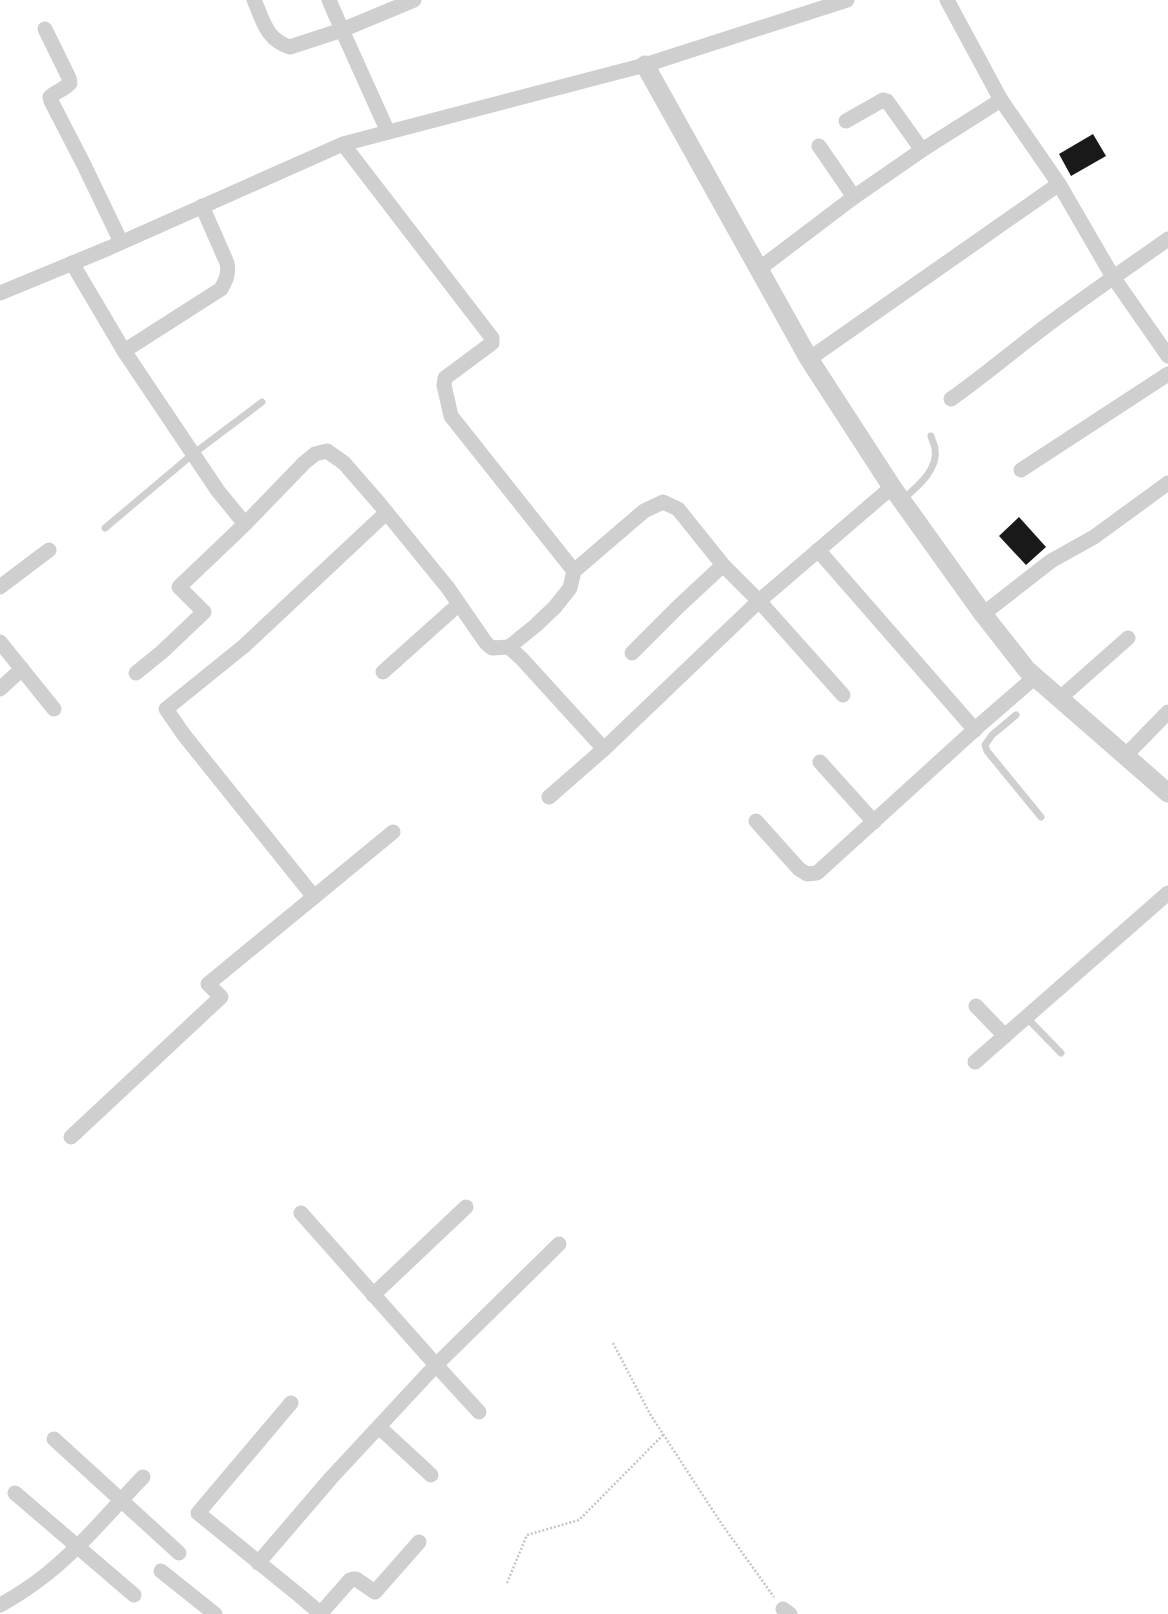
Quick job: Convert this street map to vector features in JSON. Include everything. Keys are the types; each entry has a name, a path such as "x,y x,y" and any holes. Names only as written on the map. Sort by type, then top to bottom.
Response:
{"street":[{"path":"254,0 269,34 276,42 290,47 342,30 414,0"},
{"path":"329,0 388,132"},
{"path":"0,293 121,242 343,144 645,65 847,0"},
{"path":"947,0 1001,100 1059,184 1113,277 1168,356"},
{"path":"45,29 70,83 66,88 53,94 50,97 50,101 84,165 121,242"},
{"path":"645,65 809,359 897,493 983,614 1027,670 1168,793"},
{"path":"846,121 882,100 887,101 922,150"},
{"path":"759,269 854,197 922,150 1001,100"},
{"path":"343,144 492,338 492,343 445,378 444,385 450,416 574,571"},
{"path":"819,146 854,197"},
{"path":"809,359 1059,184"},
{"path":"124,351 220,289 225,282 228,272 227,263 202,206"},
{"path":"951,399 1113,277 1168,239"},
{"path":"72,263 124,351 193,454 231,508 245,524"},
{"path":"1021,470 1168,374"},
{"path":"136,673 163,651 204,612 178,587 245,524 304,463 315,454 327,451 344,463 386,513 444,583 486,643 492,648 509,647 534,626 555,607 570,588 574,571 644,511 663,502 678,509 723,565 759,602 843,695"},
{"path":"983,614 1051,561 1094,537 1168,483"},
{"path":"549,797 604,749 759,602 818,550 897,493"},
{"path":"314,897 184,735 166,709 244,646 386,513"},
{"path":"0,587 49,550"},
{"path":"818,550 978,727"},
{"path":"632,653 723,565"},
{"path":"383,672 459,604"},
{"path":"1060,698 1128,638"},
{"path":"0,642 54,709"},
{"path":"509,647 543,680 604,749"},
{"path":"0,689 22,669"},
{"path":"756,821 799,869 807,874 817,873 1035,677"},
{"path":"1125,756 1168,712"},
{"path":"820,762 874,822"},
{"path":"71,1137 221,997 208,984 393,832"},
{"path":"974,1062 1027,1018 1168,893"},
{"path":"976,1006 1005,1036"},
{"path":"373,1295 466,1207"},
{"path":"302,1213 373,1295 479,1412"},
{"path":"258,1563 303,1509 436,1365 559,1244"},
{"path":"291,1403 198,1513 321,1614 352,1579 356,1579 375,1592 419,1542"},
{"path":"378,1427 431,1475"},
{"path":"54,1439 179,1553"},
{"path":"0,1605 37,1582 77,1546 143,1477"},
{"path":"15,1492 134,1595"},
{"path":"161,1571 215,1614"}],"lane":[{"path":"105,528 193,454 262,402"},
{"path":"897,493 926,477 933,465 935,448 930,436"},
{"path":"1016,715 992,735 986,745 987,751 1041,817"},
{"path":"978,727 992,735"},
{"path":"1027,1018 1060,1053"}],"path":[{"path":"613,1343 650,1414 721,1524 786,1612"},
{"path":"507,1583 527,1535 579,1520 664,1434"}],"building":[{"path":"1093,134 1106,156 1071,176 1059,154"},
{"path":"1019,517 1046,547 1026,565 999,536"}]}
